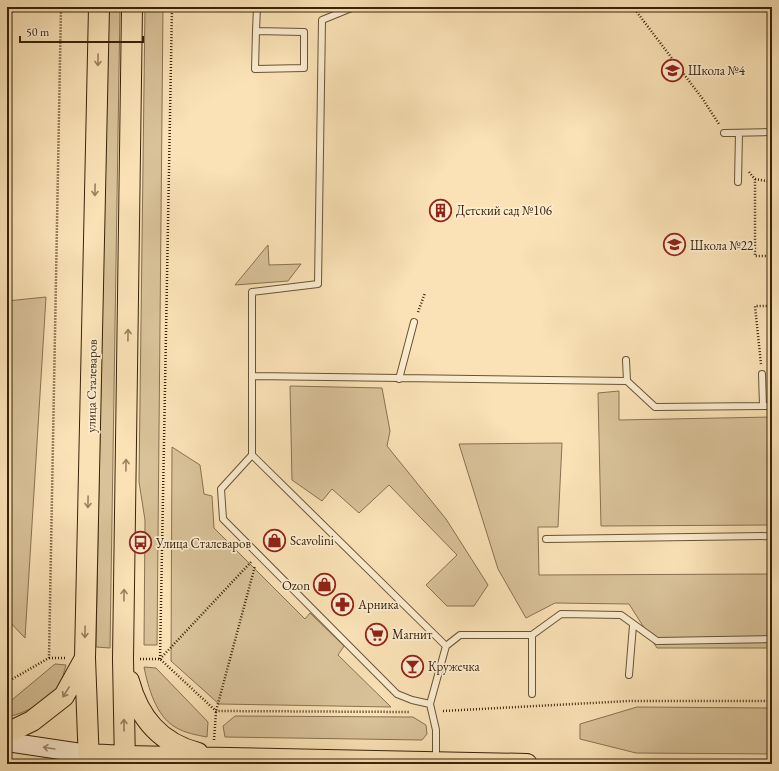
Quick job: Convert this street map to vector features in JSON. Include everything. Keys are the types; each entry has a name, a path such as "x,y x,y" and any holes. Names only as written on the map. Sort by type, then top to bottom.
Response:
{"main road":[{"name":"улица Сталеваров","path":"89,759 85,658 99,7"},
{"path":"125,760 124,659 132,7"},
{"path":"7,733 32,721 64,696 85,658"},
{"path":"124,659 134,699 151,727 183,749 213,757"},
{"path":"7,742 89,759 125,760 213,757 527,764"}],"lane":[{"path":"256,31 304,32 304,68 255,69 256,31 257,7"},
{"path":"354,7 322,20 318,284 252,292 252,455 221,489 223,519 397,694 412,700 430,704"},
{"path":"724,133 772,132"},
{"path":"738,182 739,133"},
{"path":"399,379 414,322"},
{"path":"626,360 627,381"},
{"path":"762,374 763,406"},
{"path":"252,376 627,381 655,407 772,406"},
{"path":"252,455 446,646"},
{"path":"546,539 772,536"},
{"path":"436,761 436,730 430,704 446,646 460,635 532,635 561,614 621,615 657,641 772,639"},
{"path":"629,675 633,625"},
{"path":"532,635 532,694"}],"path":[{"path":"49,658 61,7"},
{"path":"160,659 172,7"},
{"path":"633,7 702,98 724,133"},
{"path":"739,162 756,179 772,182"},
{"path":"756,179 755,256 772,256"},
{"path":"414,322 425,293"},
{"path":"762,374 755,306 772,306"},
{"path":"160,659 258,554"},
{"path":"213,757 216,711 258,554"},
{"path":"7,682 49,658 85,658"},
{"path":"124,659 160,659 216,711 432,712"},
{"path":"629,701 772,701"}],"shaded area":[{"path":"108,7 120,7 110,648 96,647"},
{"path":"145,7 163,7 157,645 144,645 145,520 139,482"},
{"path":"268,245 269,265 301,264 288,281 235,285"},
{"path":"46,297 25,638 7,619 7,301"},
{"path":"290,386 382,388 390,431 387,446 446,519 488,585 474,606 447,606 426,585 457,555 389,485 359,513 332,489 322,501 292,480"},
{"path":"619,391 619,420 772,417 772,525 601,526 598,393"},
{"path":"562,443 558,527 538,527 539,575 772,574 772,648 657,648 629,604 555,603 526,618 498,569 459,444"},
{"path":"172,447 200,465 204,494 212,496 214,528 305,619 310,613 344,646 338,655 391,707 219,704 171,661"},
{"path":"55,664 66,665 61,682 56,690 37,705 21,713 7,717 7,704"},
{"path":"144,667 156,668 208,722 207,737 191,734 168,722 154,700"},
{"path":"637,707 772,708 772,754 636,753 580,739 580,724"},
{"path":"235,716 413,717 426,725 427,734 422,740 225,737 223,726"}],"place":[{"name":"Школа №4","path":"673,70"},
{"name":"Детский сад №106","path":"440,210"},
{"name":"Школа №22","path":"674,245"},
{"name":"Scavolini","path":"274,540"},
{"name":"Улица Сталеваров","path":"140,543"},
{"name":"Ozon","path":"325,585"},
{"name":"Арника","path":"343,604"},
{"name":"Магнит","path":"376,634"},
{"name":"Кружечка","path":"413,666"}]}
